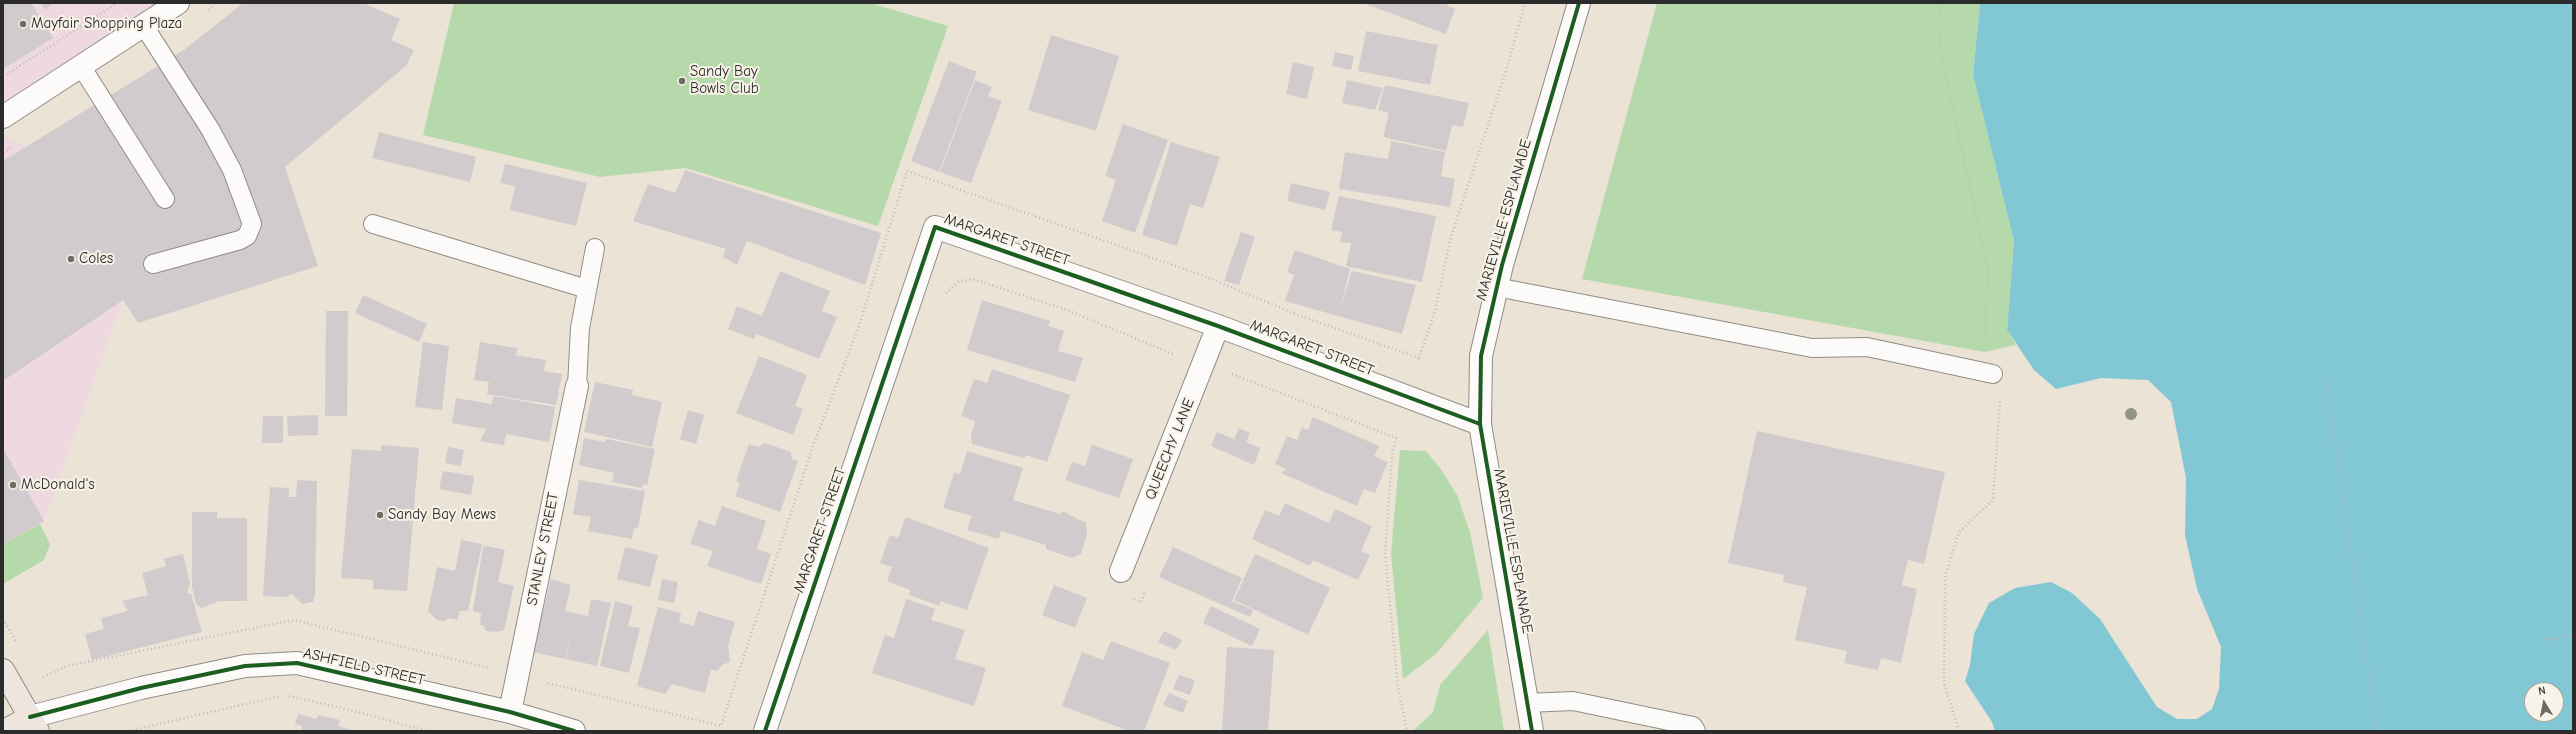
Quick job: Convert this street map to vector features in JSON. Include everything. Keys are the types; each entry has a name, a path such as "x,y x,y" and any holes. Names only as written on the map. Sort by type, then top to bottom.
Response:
{"main road":[{"path":"3,670 34,724 4,731"}],"street":[{"path":"3,117 178,3"},
{"name":"MARIEVILLE ESPLANADE","path":"1532,731 1480,424 1481,356 1496,287 1579,3"},
{"name":"MARGARET STREET","path":"765,731 935,227 1218,326 1480,424"},
{"name":"QUEECHY LANE","path":"1121,571 1218,326"},
{"name":"STANLEY STREET","path":"510,712 576,386"},
{"name":"ASHFIELD STREET","path":"34,724 133,690 246,666 297,663 510,712 574,731"}],"lane":[{"path":"144,26 210,129 232,170 252,224 247,236 240,240 153,264"},
{"path":"81,66 165,198"},
{"path":"373,224 587,289"},
{"path":"576,386 580,328 595,248"},
{"path":"1496,287 1812,348 1867,347 1993,374"},
{"path":"1527,703 1573,701 1693,726 1696,731"}],"path":[{"path":"3,77 117,3"},
{"path":"518,675 721,726 813,446 859,326 907,171 1204,276 1298,315 1419,358 1435,311 1452,237 1506,71 1525,3"},
{"path":"944,300 946,293 958,282 973,279 1067,310 1175,355"},
{"path":"1227,375 1235,374 1396,438 1392,454 1385,553 1398,686 1407,731"},
{"path":"2326,381 2377,731"},
{"path":"2546,640 2573,635"},
{"path":"129,731 286,695 346,708 428,731"}],"shaded area":[{"path":"39,3 178,3 3,117 3,27"},
{"path":"76,117 110,278 123,300 44,521 3,544 3,137 26,146"}],"green space":[{"name":"Sandy Bay Bowls Club","path":"454,3 870,3 948,26 878,226 685,168 600,177 423,135"},
{"path":"1657,3 1980,3 1973,75 2014,241 2007,330 2016,345 1985,352 1582,279"},
{"path":"1400,450 1426,451 1440,468 1457,495 1470,532 1483,598 1436,654 1403,679 1391,554"},
{"path":"40,524 50,544 44,560 3,584 3,544"},
{"path":"1488,630 1504,731 1413,731 1433,712 1440,685"}],"water":[{"path":"1980,3 2573,3 2573,731 1995,731 1992,722 1965,681 1970,665 1974,634 1989,603 2015,588 2051,582 2072,593 2100,619 2157,707 2177,719 2197,719 2212,709 2219,689 2221,647 2197,589 2185,535 2186,478 2171,402 2148,380 2101,378 2056,389 2034,370 2007,330 2014,241 1973,75"}],"building":[{"name":"Mayfair Shopping Plaza","path":"3,3 31,3 53,38 3,69"},
{"path":"41,3 54,3 45,9"},
{"path":"243,3 363,3 400,19 391,40 414,50 406,66 285,167 318,266 138,323 123,300 3,381 3,161 184,50"},
{"path":"1363,3 1448,3 1447,6 1455,9 1446,34"},
{"path":"1366,31 1438,45 1430,85 1358,71"},
{"path":"1051,35 1119,56 1096,131 1028,110"},
{"path":"1335,52 1354,56 1351,70 1332,66"},
{"path":"949,61 977,72 939,172 911,161"},
{"path":"1293,62 1314,67 1307,99 1286,94"},
{"path":"975,80 992,87 988,96 1002,101 971,183 940,172"},
{"path":"1347,80 1383,88 1375,110 1342,103"},
{"path":"1385,85 1469,103 1463,127 1452,125 1446,151 1383,137 1389,113 1378,110"},
{"path":"1123,124 1168,140 1135,233 1102,221 1116,180 1105,176"},
{"path":"379,132 476,157 470,182 372,158"},
{"path":"1391,141 1445,152 1441,176 1455,179 1450,207 1339,189 1345,152 1388,159"},
{"path":"1171,142 1220,157 1203,208 1190,204 1177,246 1142,235"},
{"path":"505,164 587,183 576,226 510,210 515,186 500,183"},
{"path":"685,170 881,233 865,285 747,241 737,265 723,257 726,249 633,221 648,184 675,193"},
{"path":"1291,183 1330,192 1325,210 1287,201"},
{"path":"1339,196 1436,216 1422,282 1346,266 1351,243 1340,242 1342,232 1331,230"},
{"path":"1241,232 1255,237 1239,285 1224,281"},
{"path":"1295,250 1350,269 1340,309 1352,271 1416,285 1402,334 1285,301 1294,275 1287,272"},
{"path":"780,271 830,291 822,311 837,317 819,359 756,334 754,339 728,329 737,306 762,316"},
{"path":"363,295 427,324 419,342 355,313"},
{"path":"982,300 1050,321 1048,326 1064,331 1058,351 1083,358 1075,382 967,350"},
{"path":"326,311 348,311 347,416 325,416"},
{"path":"423,342 449,346 442,410 415,407"},
{"path":"480,342 517,348 516,355 546,360 544,371 562,374 556,405 487,394 489,382 474,380"},
{"path":"759,356 807,375 795,406 803,409 793,435 736,413"},
{"path":"992,369 1070,395 1047,462 1026,455 1024,458 972,444 971,435 975,421 961,416 974,379 987,383"},
{"path":"595,382 633,390 632,395 662,402 652,447 584,432"},
{"path":"493,396 555,407 549,442 506,434 504,445 480,441 486,429 452,423 456,398 492,404"},
{"path":"688,410 704,415 696,444 680,439"},
{"path":"318,415 318,435 288,436 287,416"},
{"path":"263,416 283,416 283,443 262,443"},
{"path":"1313,417 1379,446 1374,456 1388,462 1375,493 1364,489 1357,506 1281,473 1286,469 1275,464 1287,436 1297,440 1302,427 1308,430"},
{"path":"1239,428 1250,433 1246,442 1260,448 1254,465 1211,446 1217,432 1234,439"},
{"path":"1757,431 1945,472 1924,564 1908,560 1902,585 1917,589 1901,663 1881,658 1878,670 1844,663 1847,651 1795,640 1807,587 1783,582 1784,575 1728,563"},
{"path":"584,438 605,442 607,439 655,449 647,485 643,484 642,488 612,482 614,473 579,465"},
{"path":"765,443 791,452 792,459 798,461 780,512 735,496 740,483 736,481 749,444 758,447"},
{"name":"Sandy Bay Mews","path":"381,445 419,448 407,591 373,589 373,580 341,578 352,449 381,451"},
{"path":"1092,445 1133,459 1119,498 1065,480 1072,462 1085,466"},
{"path":"448,447 464,450 461,466 445,463"},
{"name":"McDonald's","path":"3,448 44,521 3,544"},
{"path":"967,451 1023,468 1013,500 1060,514 1062,511 1086,523 1087,535 1081,554 1072,558 1046,549 1046,545 1001,531 999,539 967,530 972,516 943,508 954,473 960,474"},
{"path":"443,471 474,476 471,495 439,489"},
{"path":"297,480 317,481 315,594 313,602 302,604 291,593 288,597 263,596 270,487 289,488 289,497 296,497"},
{"path":"579,480 645,491 638,528 634,528 632,539 588,531 591,517 573,514"},
{"path":"1285,503 1329,523 1335,509 1372,526 1361,551 1370,555 1358,580 1313,560 1310,566 1252,539 1265,510 1279,516"},
{"path":"722,506 766,521 757,549 771,554 761,584 707,566 713,551 690,544 699,520 715,526"},
{"path":"192,512 217,512 217,518 247,518 247,601 219,601 201,608 196,604 192,587"},
{"path":"906,517 989,548 967,610 940,601 940,606 909,595 910,590 887,581 892,567 880,563 890,535 898,538"},
{"path":"461,540 482,544 468,611 460,611 457,620 450,618 444,621 437,620 428,611 437,567 455,571"},
{"path":"487,546 505,550 498,582 514,586 504,630 496,632 486,631 483,625 480,625 481,613 473,611 483,547"},
{"path":"625,547 658,555 650,587 617,579"},
{"path":"1173,547 1242,578 1232,601 1253,610 1250,617 1159,577"},
{"path":"183,554 190,584 187,593 191,594 202,632 92,660 85,634 104,629 101,618 128,611 122,601 148,595 142,573 166,566 164,559"},
{"path":"1255,554 1330,588 1308,635 1234,600"},
{"path":"551,579 571,585 565,611 588,616 591,599 611,603 597,666 566,659 573,628 565,659 533,652"},
{"path":"662,579 678,582 674,603 658,600"},
{"path":"1054,585 1087,598 1075,628 1042,615"},
{"path":"906,599 935,609 931,620 965,630 955,659 986,668 974,706 872,673 885,635 894,638"},
{"path":"615,601 633,606 628,626 640,628 629,673 600,666"},
{"path":"1211,606 1260,629 1252,646 1203,623"},
{"path":"658,607 681,613 679,622 694,626 698,611 735,622 728,646 730,662 722,665 717,671 711,669 705,693 672,684 665,694 637,686"},
{"path":"1164,631 1182,640 1176,650 1158,642"},
{"path":"1111,641 1170,663 1144,731 1129,731 1062,706 1082,652 1103,660"},
{"path":"1227,647 1274,650 1268,731 1222,731"},
{"path":"1179,675 1195,680 1190,695 1173,689"},
{"path":"1169,693 1188,701 1183,713 1163,705"},
{"path":"298,714 317,719 318,715 340,720 338,726 354,731 301,731 302,726 295,724"}],"cycle path":[{"path":"1532,731 1480,424 1481,356 1502,265 1579,3"},
{"path":"765,731 935,227 1218,326 1480,424"},
{"path":"30,717 141,688 245,666 297,663 510,712 574,731"}],"place":[{"name":"Mayfair Shopping Plaza","path":"23,24"},
{"name":"Sandy Bay Bowls Club","path":"682,81"},
{"name":"Coles","path":"71,259"},
{"name":"McDonald's","path":"13,485"},
{"name":"Sandy Bay Mews","path":"380,515"}]}
